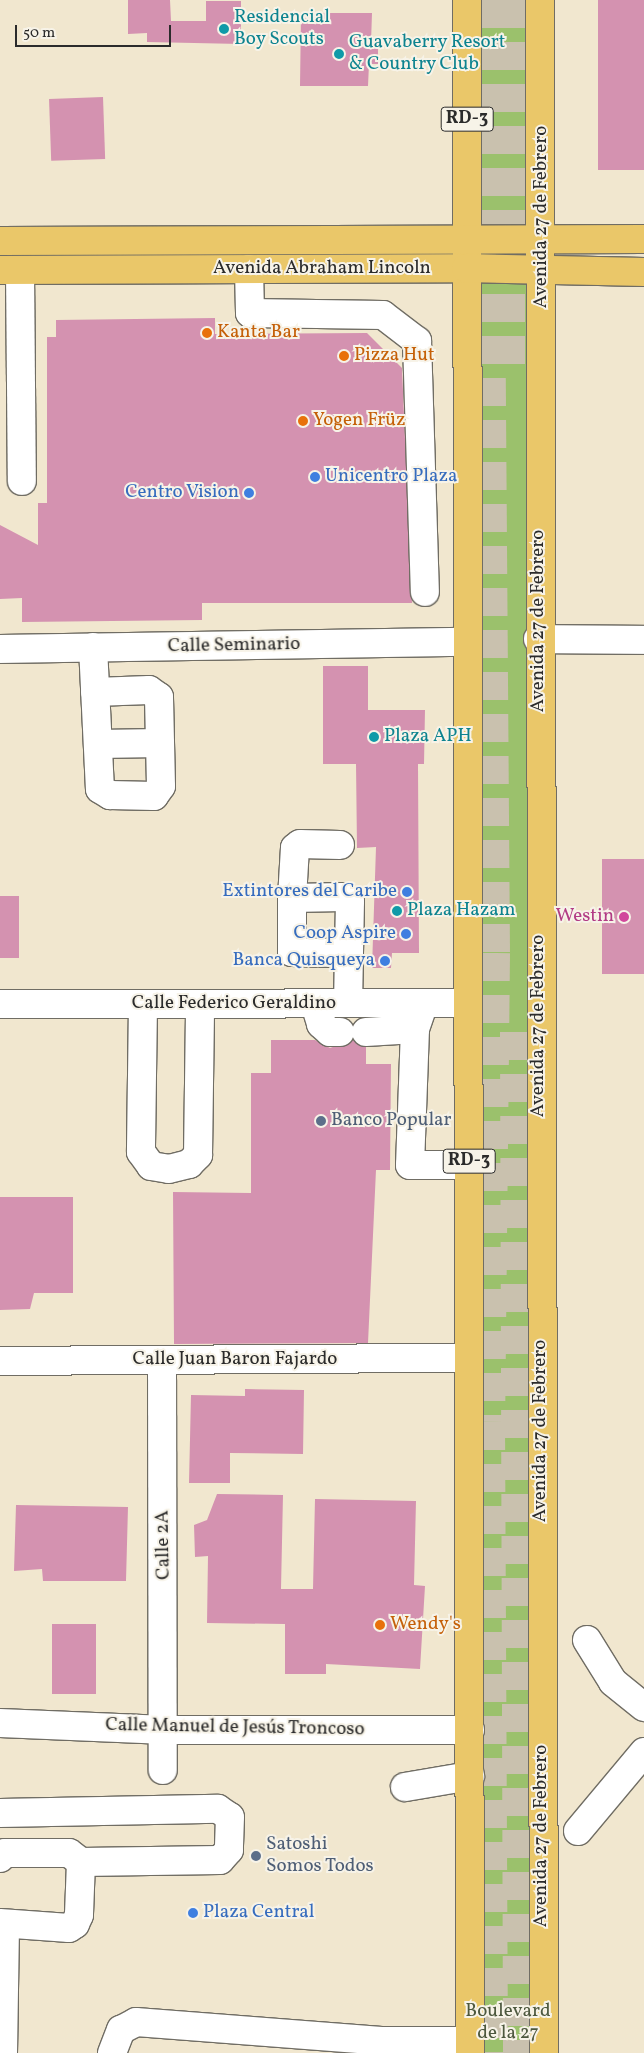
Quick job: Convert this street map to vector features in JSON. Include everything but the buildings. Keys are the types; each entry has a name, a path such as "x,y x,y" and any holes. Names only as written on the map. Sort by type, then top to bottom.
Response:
{"main road":[{"name":"RD-3","path":"467,0 470,2047"},
{"name":"Avenida 27 de Febrero","path":"540,0 542,268 538,640 544,2053"},
{"name":"Avenida Abraham Lincoln","path":"0,241 644,238"},
{"name":"Avenida Abraham Lincoln","path":"10,270 542,268 644,272"}],"street":[{"path":"249,269 250,313 383,316 417,341 426,592"},
{"path":"10,270 22,481"},
{"path":"538,640 644,640"},
{"name":"Calle Seminario","path":"0,649 468,642"},
{"path":"93,648 95,692 98,744 104,794 154,796 161,786 156,692 95,692"},
{"path":"98,744 160,743"},
{"path":"338,953 292,952 292,898 295,848 300,844 340,845"},
{"path":"292,898 343,897 350,901 348,1003"},
{"path":"421,1003 415,1029 410,1165 469,1165"},
{"name":"Calle Federico Geraldino","path":"0,1004 468,1003"},
{"path":"143,1004 141,1152 151,1166 169,1169 189,1164 198,1154 200,1004"},
{"path":"315,1004 321,1024 330,1032 415,1029"},
{"name":"Calle Juan Baron Fajardo","path":"0,1361 469,1358"},
{"name":"Calle 2A","path":"162,1360 166,1730 163,1770"},
{"path":"587,1640 613,1682 644,1708"},
{"name":"Calle Manuel de Jesús Troncoso","path":"0,1723 166,1730 470,1730"},
{"path":"578,1831 644,1752"},
{"path":"405,1787 470,1776"},
{"path":"0,1813 218,1810 230,1818 230,1850 220,1860 81,1862 69,1853 4,1853 0,1858"},
{"path":"3,2053 2,1925 69,1928 79,1916 81,1862"},
{"path":"112,2053 121,2030 136,2022 470,2047"}],"green space":[{"name":"Boulevard de la 27","path":"473,8 531,8 531,2053 473,2053"}],"tunnel":[{"path":"489,0 496,953 491,1422 494,2053"},
{"path":"511,0 511,377"},
{"path":"514,1032 517,2053"}],"place":[{"name":"Residencial Boy Scouts","path":"224,29"},
{"name":"Guavaberry Resort & Country Club","path":"339,54"},
{"name":"Kanta Bar","path":"207,333"},
{"name":"Pizza Hut","path":"344,356"},
{"name":"Yogen Früz","path":"303,421"},
{"name":"Unicentro Plaza","path":"315,477"},
{"name":"Centro Vision","path":"249,493"},
{"name":"Plaza APH","path":"374,737"},
{"name":"Extintores del Caribe","path":"407,892"},
{"name":"Plaza Hazam","path":"397,911"},
{"name":"Westin","path":"624,917"},
{"name":"Coop Aspire","path":"406,934"},
{"name":"Banca Quisqueya","path":"385,961"},
{"name":"Banco Popular","path":"321,1121"},
{"name":"Wendy's","path":"380,1625"},
{"name":"Satoshi Somos Todos","path":"256,1856"},
{"name":"Plaza Central","path":"193,1913"}]}
